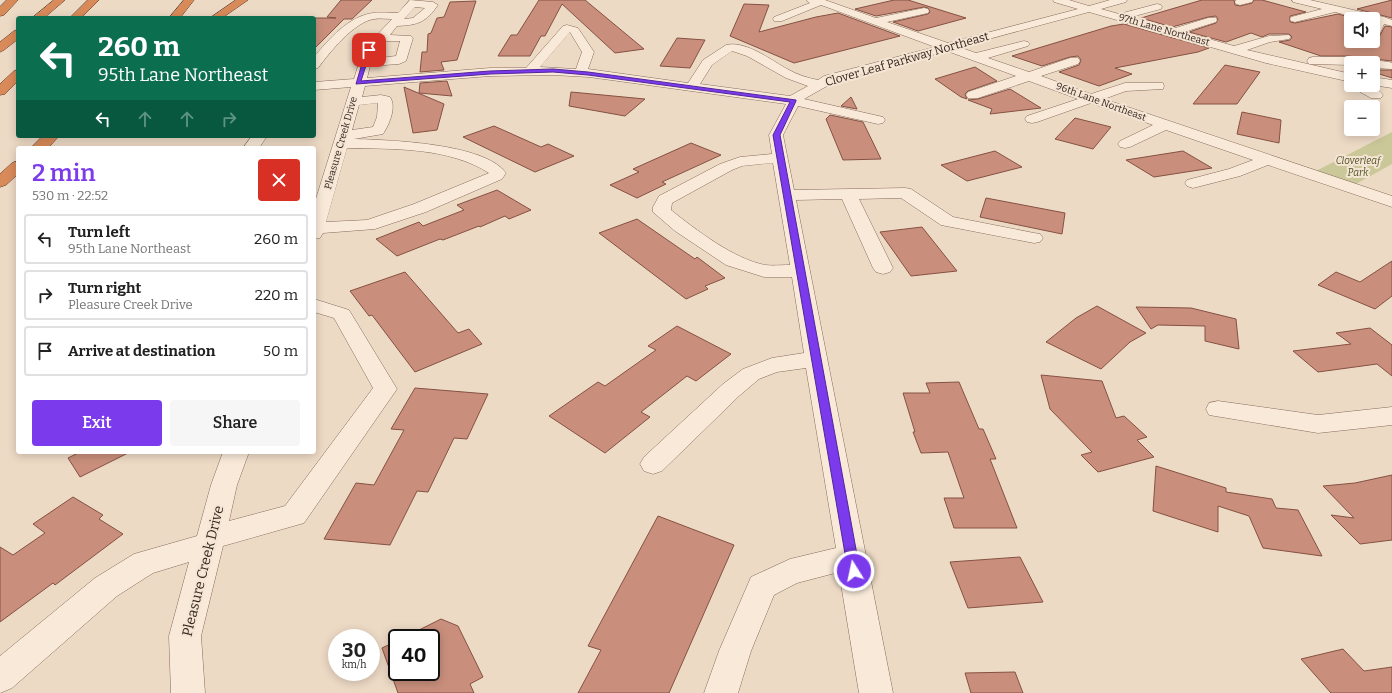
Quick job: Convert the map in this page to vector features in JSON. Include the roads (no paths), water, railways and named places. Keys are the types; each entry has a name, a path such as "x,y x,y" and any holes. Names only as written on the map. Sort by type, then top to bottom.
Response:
{"highway":[{"path":"0,13 13,0"},
{"path":"40,16 60,0"},
{"path":"77,16 94,0"},
{"path":"176,16 189,0"},
{"path":"218,16 243,0"},
{"path":"0,48 16,35"},
{"path":"0,91 16,76"},
{"path":"40,146 50,138"},
{"path":"0,182 16,168"}],"street":[{"path":"1058,0 1089,9"},
{"path":"1297,0 1349,12"},
{"path":"778,19 816,1"},
{"name":"96th Lane Northeast","path":"816,1 1165,125 1392,202"},
{"path":"316,63 345,31 369,17 414,22 419,21 433,5 414,2 398,2"},
{"name":"Pleasure Creek Drive","path":"316,223 319,198 342,140 369,50 414,2"},
{"path":"1295,19 1345,2"},
{"name":"Clover Leaf Parkway Northeast","path":"876,693 788,195 776,135 794,101 829,79 1089,9 1156,8"},
{"name":"97th Lane Northeast","path":"1121,9 1173,32 1270,60"},
{"path":"876,22 924,11"},
{"path":"1380,19 1392,17"},
{"path":"1380,19 1392,22"},
{"path":"1173,32 1212,20"},
{"path":"530,71 567,28 574,30 588,52 581,73"},
{"path":"1234,50 1269,38 1285,37"},
{"path":"364,63 399,60 402,58 407,38 380,38"},
{"path":"976,57 1024,44"},
{"path":"692,87 707,63 730,46 744,49 780,71 804,81 820,84"},
{"path":"1270,60 1308,62 1344,61"},
{"path":"1270,60 1344,78"},
{"path":"973,95 1074,61"},
{"path":"1380,65 1389,66"},
{"path":"316,86 490,72 553,71 581,73 794,101 878,120"},
{"path":"650,82 644,89 647,92 715,103 726,104 732,101 740,93"},
{"path":"1380,82 1392,84"},
{"path":"1032,119 1125,86 1158,86"},
{"path":"1371,92 1376,95"},
{"path":"342,140 378,131 382,126 385,100 353,102"},
{"path":"1125,144 1165,125"},
{"path":"316,231 369,225 420,208 496,176 498,173 486,165 448,151 342,140"},
{"path":"781,158 740,162 726,167 665,200 662,207 662,212 681,227 733,261 764,271 801,272"},
{"path":"1193,183 1234,173 1266,160"},
{"path":"788,195 905,192 947,221 1034,238"},
{"path":"848,194 883,268"},
{"path":"0,677 106,587 144,564 210,541 294,515 384,389 342,314 316,306"},
{"path":"653,464 731,390 751,374 772,365 816,359"},
{"path":"1218,409 1318,424 1392,416"},
{"name":"Pleasure Creek Drive","path":"188,693 185,636 224,485 235,454"},
{"path":"721,693 735,651 762,586 790,572 852,556"}],"park label":[{"name":"Cloverleaf Park","path":"1358,166"}]}
